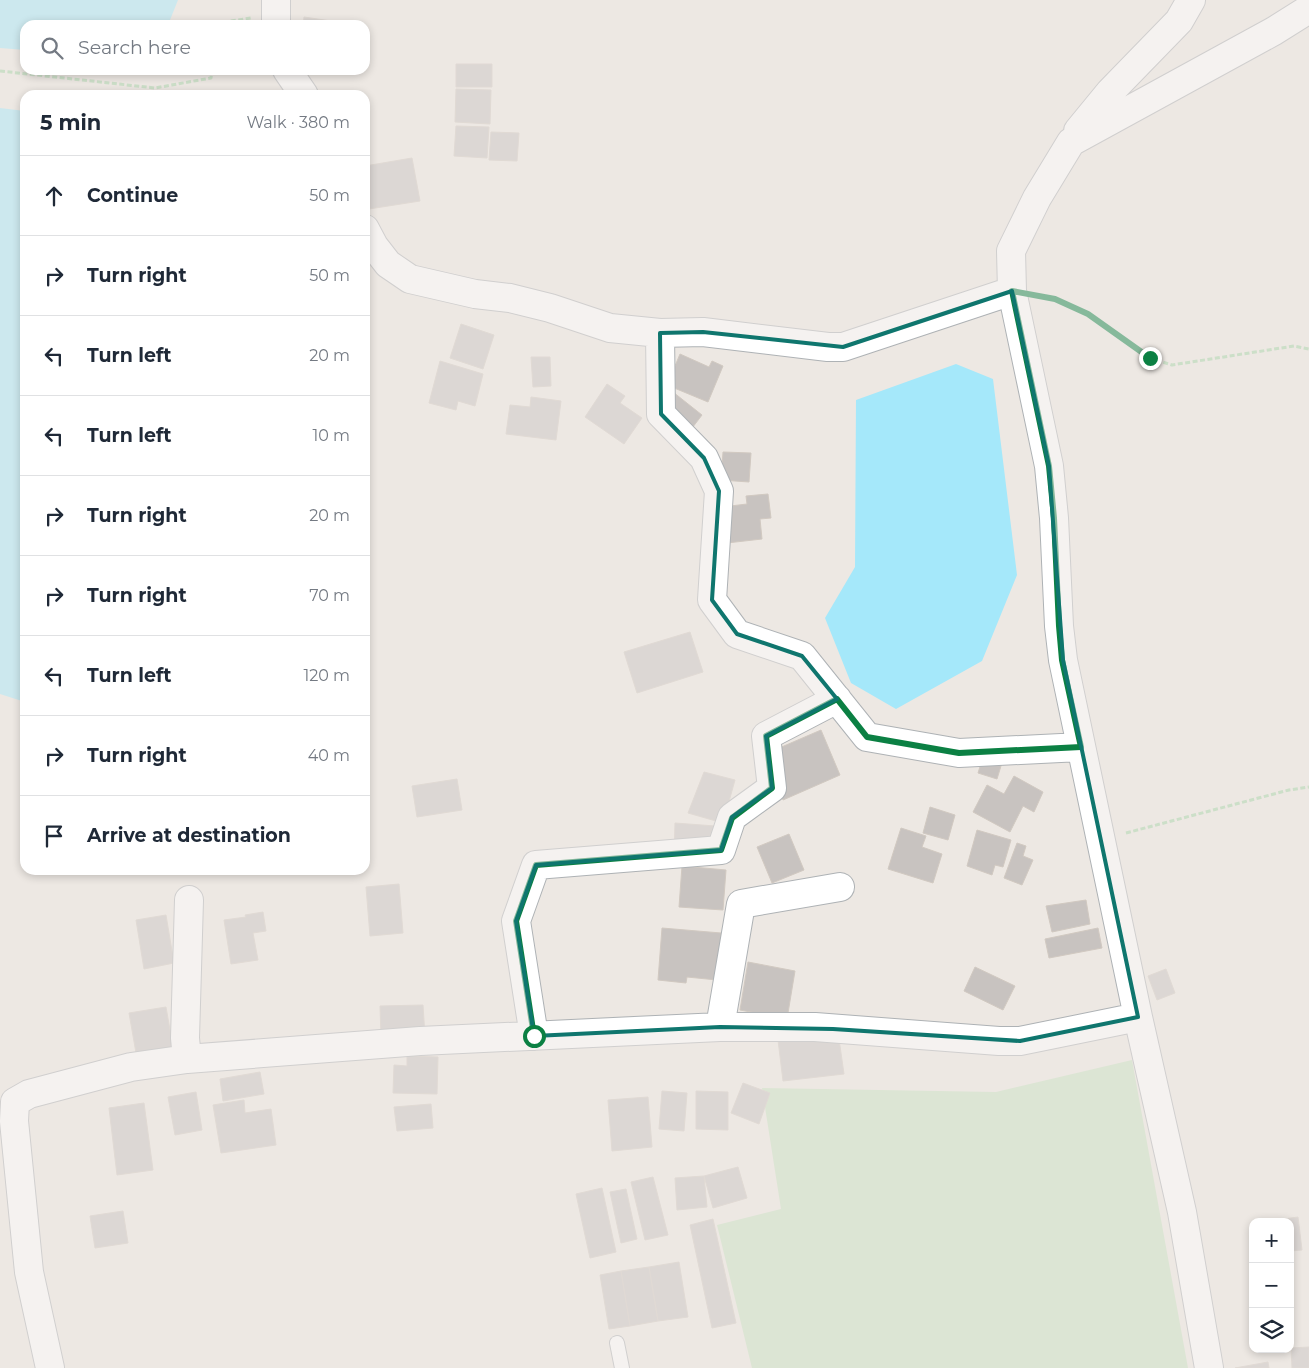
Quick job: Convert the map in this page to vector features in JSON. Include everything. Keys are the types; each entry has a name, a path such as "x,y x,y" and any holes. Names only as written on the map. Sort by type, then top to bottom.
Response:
{"street":[{"path":"1191,0 1179,21 1110,92 1071,142 1037,198 1011,251 1012,291 1049,466 1054,518 1062,660 1138,1017 1182,1212 1209,1368"},
{"path":"1071,142 1274,31 1309,9"},
{"path":"290,75 301,90"},
{"path":"370,238 388,264 410,279 475,294 510,298 550,308 610,328 660,334 703,332 828,347 843,347 1012,291"},
{"path":"660,334 661,414 704,458 720,491 712,600 737,634 802,656 867,737 959,753 1081,747"},
{"path":"534,1036 516,921 536,865 721,850 732,818 772,788 766,736 837,699"},
{"path":"720,1028 741,904 840,887"},
{"path":"186,1059 189,900"},
{"path":"50,1368 29,1272 14,1121 15,1102 29,1094 132,1067 186,1059 420,1041 720,1028 815,1027 1020,1041 1138,1017"}],"lane":[{"path":"617,1343 622,1368"}],"path":[{"path":"235,20 276,13"},
{"path":"0,71 20,73"},
{"path":"36,75 155,88 211,78 211,75"},
{"path":"1012,291 1055,299 1088,314 1150,358 1172,365 1294,346 1309,350"},
{"path":"1101,840 1289,790 1309,787"}],"highlighted area":[{"path":"1012,291 1049,466 1063,660 1138,1017 1020,1041 833,1029 720,1027 534,1036 516,921 536,865 721,850 732,817 772,788 766,736 837,699 802,656 737,634 712,600 719,491 704,458 661,414 660,333 703,332 843,347"}],"green space":[{"path":"1132,1060 1188,1368 752,1368 717,1225 781,1209 762,1088 996,1092"}],"water":[{"path":"0,0 178,0 170,20 20,20 20,50 0,48"},
{"path":"0,108 20,110 20,700 0,694"},
{"path":"956,364 993,379 1017,575 982,661 896,709 851,683 825,618 855,567 856,400"}],"building":[{"path":"304,17 324,20 304,20"},
{"path":"456,64 492,64 492,87 456,87"},
{"path":"456,89 491,90 490,124 455,122"},
{"path":"456,126 489,127 487,158 454,156"},
{"path":"491,132 519,133 517,161 489,160"},
{"path":"412,158 420,201 370,209 370,165"},
{"path":"461,324 494,335 483,369 450,358"},
{"path":"680,354 709,367 712,361 723,366 708,402 667,385"},
{"path":"531,357 550,357 551,386 533,387"},
{"path":"440,361 483,374 475,406 458,401 456,410 429,403"},
{"path":"607,384 625,396 620,403 642,418 624,444 585,417"},
{"path":"673,392 702,415 686,436 657,413"},
{"path":"531,397 561,401 556,440 506,434 510,405 530,407"},
{"path":"723,452 751,453 749,482 721,480"},
{"path":"768,494 771,518 760,519 762,539 718,544 714,508 747,504 746,496"},
{"path":"690,632 703,672 637,693 624,652"},
{"path":"821,730 840,775 783,800 763,755"},
{"path":"986,747 1005,753 997,779 978,773"},
{"path":"704,772 735,780 723,823 688,813"},
{"path":"1014,776 1043,792 1034,812 1023,806 1010,832 973,812 987,785 1004,794"},
{"path":"457,779 462,810 417,817 412,786"},
{"path":"930,807 955,815 948,840 923,833"},
{"path":"675,823 715,826 715,848 674,856"},
{"path":"901,828 926,836 922,847 942,854 933,883 888,869"},
{"path":"977,830 1011,840 1003,867 995,865 992,875 967,866"},
{"path":"789,834 804,870 772,883 757,847"},
{"path":"1017,843 1026,846 1023,856 1033,860 1022,885 1004,878"},
{"path":"682,866 726,870 723,910 679,907"},
{"path":"399,884 403,933 370,936 366,887"},
{"path":"1086,900 1090,924 1052,932 1046,906"},
{"path":"263,912 266,931 253,933 258,960 231,964 224,920"},
{"path":"166,915 174,963 144,969 136,920"},
{"path":"662,928 721,933 717,980 687,977 686,983 658,980"},
{"path":"1098,928 1102,948 1049,958 1045,939"},
{"path":"748,962 795,971 787,1019 740,1010"},
{"path":"975,967 1015,986 1003,1010 964,991"},
{"path":"1166,969 1175,993 1157,1000 1148,976"},
{"path":"423,1005 425,1036 381,1037 380,1006"},
{"path":"166,1007 173,1047 136,1053 129,1013"},
{"path":"838,1032 844,1074 783,1081 778,1040"},
{"path":"407,1056 438,1057 437,1094 393,1093 394,1065 407,1066"},
{"path":"260,1072 264,1094 223,1101 220,1079"},
{"path":"743,1083 770,1093 759,1124 731,1113"},
{"path":"662,1091 687,1093 684,1131 659,1129"},
{"path":"696,1091 728,1092 728,1130 696,1129"},
{"path":"196,1092 202,1130 175,1135 168,1097"},
{"path":"648,1097 652,1147 612,1151 608,1100"},
{"path":"244,1100 245,1113 271,1109 276,1145 221,1153 213,1105"},
{"path":"144,1103 153,1170 117,1175 109,1108"},
{"path":"431,1104 433,1128 397,1131 394,1107"},
{"path":"738,1167 747,1198 713,1208 704,1176"},
{"path":"704,1176 707,1207 677,1210 675,1178"},
{"path":"653,1177 668,1235 645,1240 631,1182"},
{"path":"602,1188 616,1252 590,1258 576,1194"},
{"path":"626,1189 637,1239 621,1243 610,1192"},
{"path":"123,1211 128,1243 95,1248 90,1216"},
{"path":"1298,1217 1302,1250 1294,1251 1294,1218 1291,1218"},
{"path":"713,1219 736,1323 712,1328 690,1225"},
{"path":"679,1262 688,1317 658,1321 649,1267"},
{"path":"649,1267 658,1321 630,1326 621,1271"},
{"path":"621,1271 630,1326 609,1329 600,1275"},
{"path":"1309,1347 1309,1368 1292,1368 1291,1353 1294,1353 1294,1348"},
{"path":"1268,1362 1269,1368 1235,1368"}],"route":[{"path":"534,1036 516,921 536,865 721,850 732,818 772,788 766,736 837,699 867,737 959,753 1081,747 1062,660 1054,518 1049,466 1012,291 1055,299 1088,314 1126,343 1150,358"}]}
